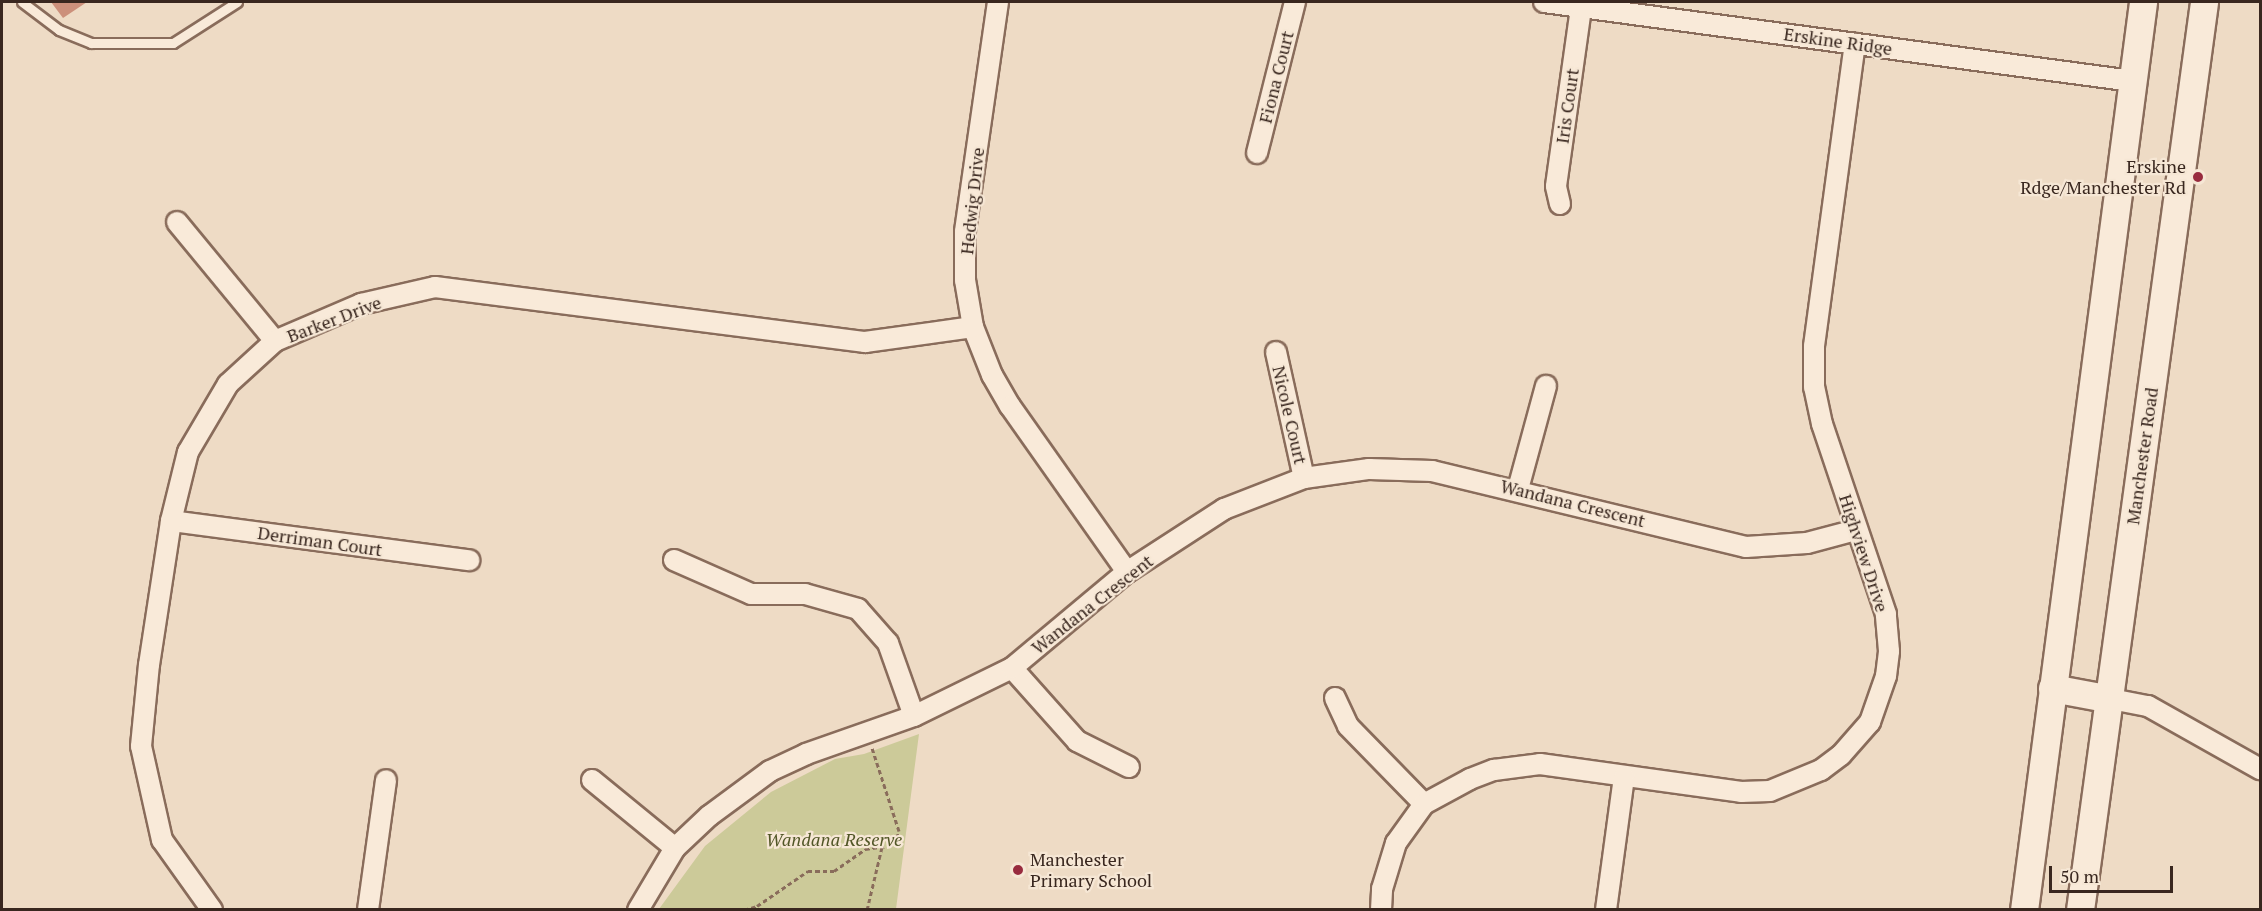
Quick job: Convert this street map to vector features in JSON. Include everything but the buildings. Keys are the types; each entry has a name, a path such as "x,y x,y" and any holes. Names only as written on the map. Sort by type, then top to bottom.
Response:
{"main road":[{"path":"2024,909 2143,2"},
{"name":"Manchester Road","path":"2080,909 2111,699 2204,2"},
{"path":"2052,688 2111,699"}],"street":[{"name":"Hedwig Drive","path":"998,2 965,232 965,280 973,327 992,375 1010,406 1127,572"},
{"name":"Fiona Court","path":"1257,153 1295,2"},
{"name":"Erskine Ridge","path":"1544,2 2132,81"},
{"name":"Iris Court","path":"1560,204 1556,186 1581,7"},
{"name":"Highview Drive","path":"1381,909 1382,889 1396,843 1424,804 1494,770 1540,764 1741,792 1770,791 1821,770 1841,755 1870,722 1886,676 1889,651 1886,614 1856,530 1814,387 1814,346 1855,44"},
{"path":"177,222 275,341"},
{"name":"Barker Drive","path":"212,909 162,840 141,746 149,665 171,521 188,452 228,384 275,341 361,304 435,287 865,342 973,327"},
{"name":"Nicole Court","path":"1276,352 1304,478"},
{"path":"1518,489 1546,386"},
{"name":"Wandana Crescent","path":"638,909 675,848 709,816 771,771 806,754 914,716 1012,668 1127,572 1224,509 1304,478 1369,469 1432,471 1518,489 1746,547 1807,543 1856,530"},
{"name":"Derriman Court","path":"171,521 469,560"},
{"path":"674,560 751,594 805,594 858,609 888,643 914,716"},
{"path":"1012,668 1077,741 1129,767"},
{"path":"1335,698 1347,726 1424,804"},
{"path":"2111,699 2148,706 2260,769"},
{"path":"1606,909 1624,777"},
{"path":"368,909 386,780"},
{"path":"592,780 675,848"}],"lane":[{"path":"22,2 60,30 91,43 173,43 237,2"}],"path":[{"path":"744,909 758,908 808,871 834,870 865,849 894,844 899,831 868,733"},
{"path":"867,909 883,846"}],"green space":[{"name":"Wandana Reserve","path":"919,734 896,909 659,909 705,846 771,792 835,759 864,754"}],"place":[{"name":"Erskine Rdge/Manchester Rd","path":"2198,177"},
{"name":"Manchester Primary School","path":"1018,870"}]}
